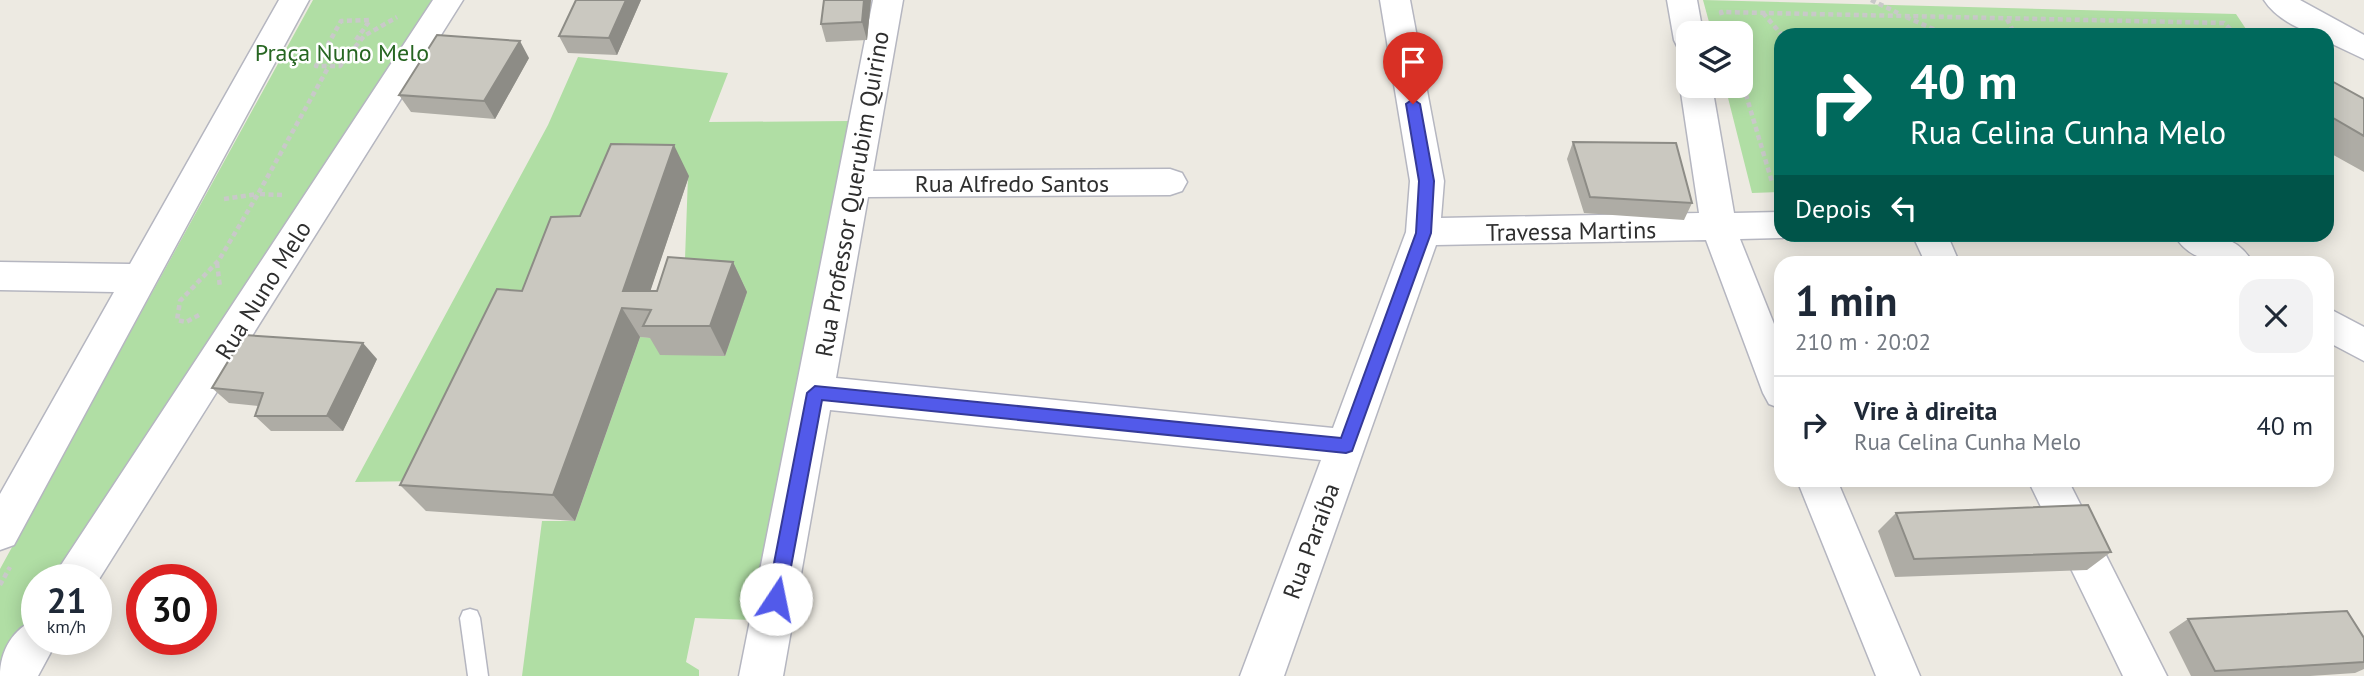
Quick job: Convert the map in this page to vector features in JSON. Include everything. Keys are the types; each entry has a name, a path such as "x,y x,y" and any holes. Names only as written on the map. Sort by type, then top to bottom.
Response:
{"street":[{"path":"0,532 295,0"},
{"name":"Rua Nuno Melo","path":"86,564 448,0"},
{"name":"Rua Professor Querubim Quirino","path":"761,676 888,0"},
{"name":"Rua Paraíba","path":"1262,676 1423,233 1427,181 1395,0"},
{"path":"1682,0 1686,21"},
{"path":"2279,0 2296,26"},
{"path":"2334,38 2364,48"},
{"path":"1698,98 1719,229 1774,372"},
{"name":"Rua Alfredo Santos","path":"855,184 1170,182"},
{"name":"Travessa Martins","path":"1423,233 1774,226"},
{"path":"2203,242 2225,256"},
{"path":"0,276 141,278"},
{"path":"2334,327 2364,346"},
{"path":"815,393 1346,446"},
{"path":"1820,487 1898,676"},
{"path":"2051,487 2145,676"},
{"path":"13,676 27,655"}],"lane":[{"path":"470,618 478,676"}],"path":[{"path":"1871,0 1931,28"},
{"path":"356,40 373,26 408,12"},
{"path":"1724,21 1721,12 1762,12 2224,23 2230,28"},
{"path":"1762,12 1776,28"},
{"path":"2007,19 2012,28"},
{"path":"341,20 370,20 356,40 340,66 316,66 341,20"},
{"path":"210,309 186,322 177,320 176,308 188,289 217,264 329,66"},
{"path":"1747,98 1774,182"},
{"path":"212,201 258,194 293,195"},
{"path":"215,299 220,289 217,264"}],"green space":[{"name":"Praça Nuno Melo","path":"313,0 434,0 75,564 21,564 21,646 0,676 0,569"},
{"path":"1703,0 2236,14 2245,28 1774,28 1774,192 1752,193 1728,98 1753,98 1753,21 1709,21"},
{"path":"578,57 728,73 709,122 851,121 752,620 695,618 686,662 699,670 699,676 522,676 542,521 575,521 640,337 668,339 725,356 746,293 684,287 688,176 518,319 426,511 421,481 355,482 548,125"}],"building":[{"path":"576,0 626,0 609,38 559,36"},
{"path":"824,0 864,0 862,22 821,24"},
{"path":"437,35 520,41 484,101 399,95"},
{"path":"2334,82 2364,99 2364,136 2334,118"},
{"path":"1573,142 1676,143 1692,203 1590,197"},
{"path":"611,144 674,145 623,291 657,291 668,257 733,262 710,326 643,326 651,310 622,308 553,495 400,485 497,289 522,291 551,217 580,216"},
{"path":"244,335 363,343 327,416 255,416 263,393 212,388"},
{"path":"2088,505 2111,552 1914,559 1896,513"},
{"path":"2347,611 2364,638 2364,662 2215,671 2188,619"}],"route":[{"path":"776,599 815,393 1346,446 1423,233 1427,181 1413,104"}]}
